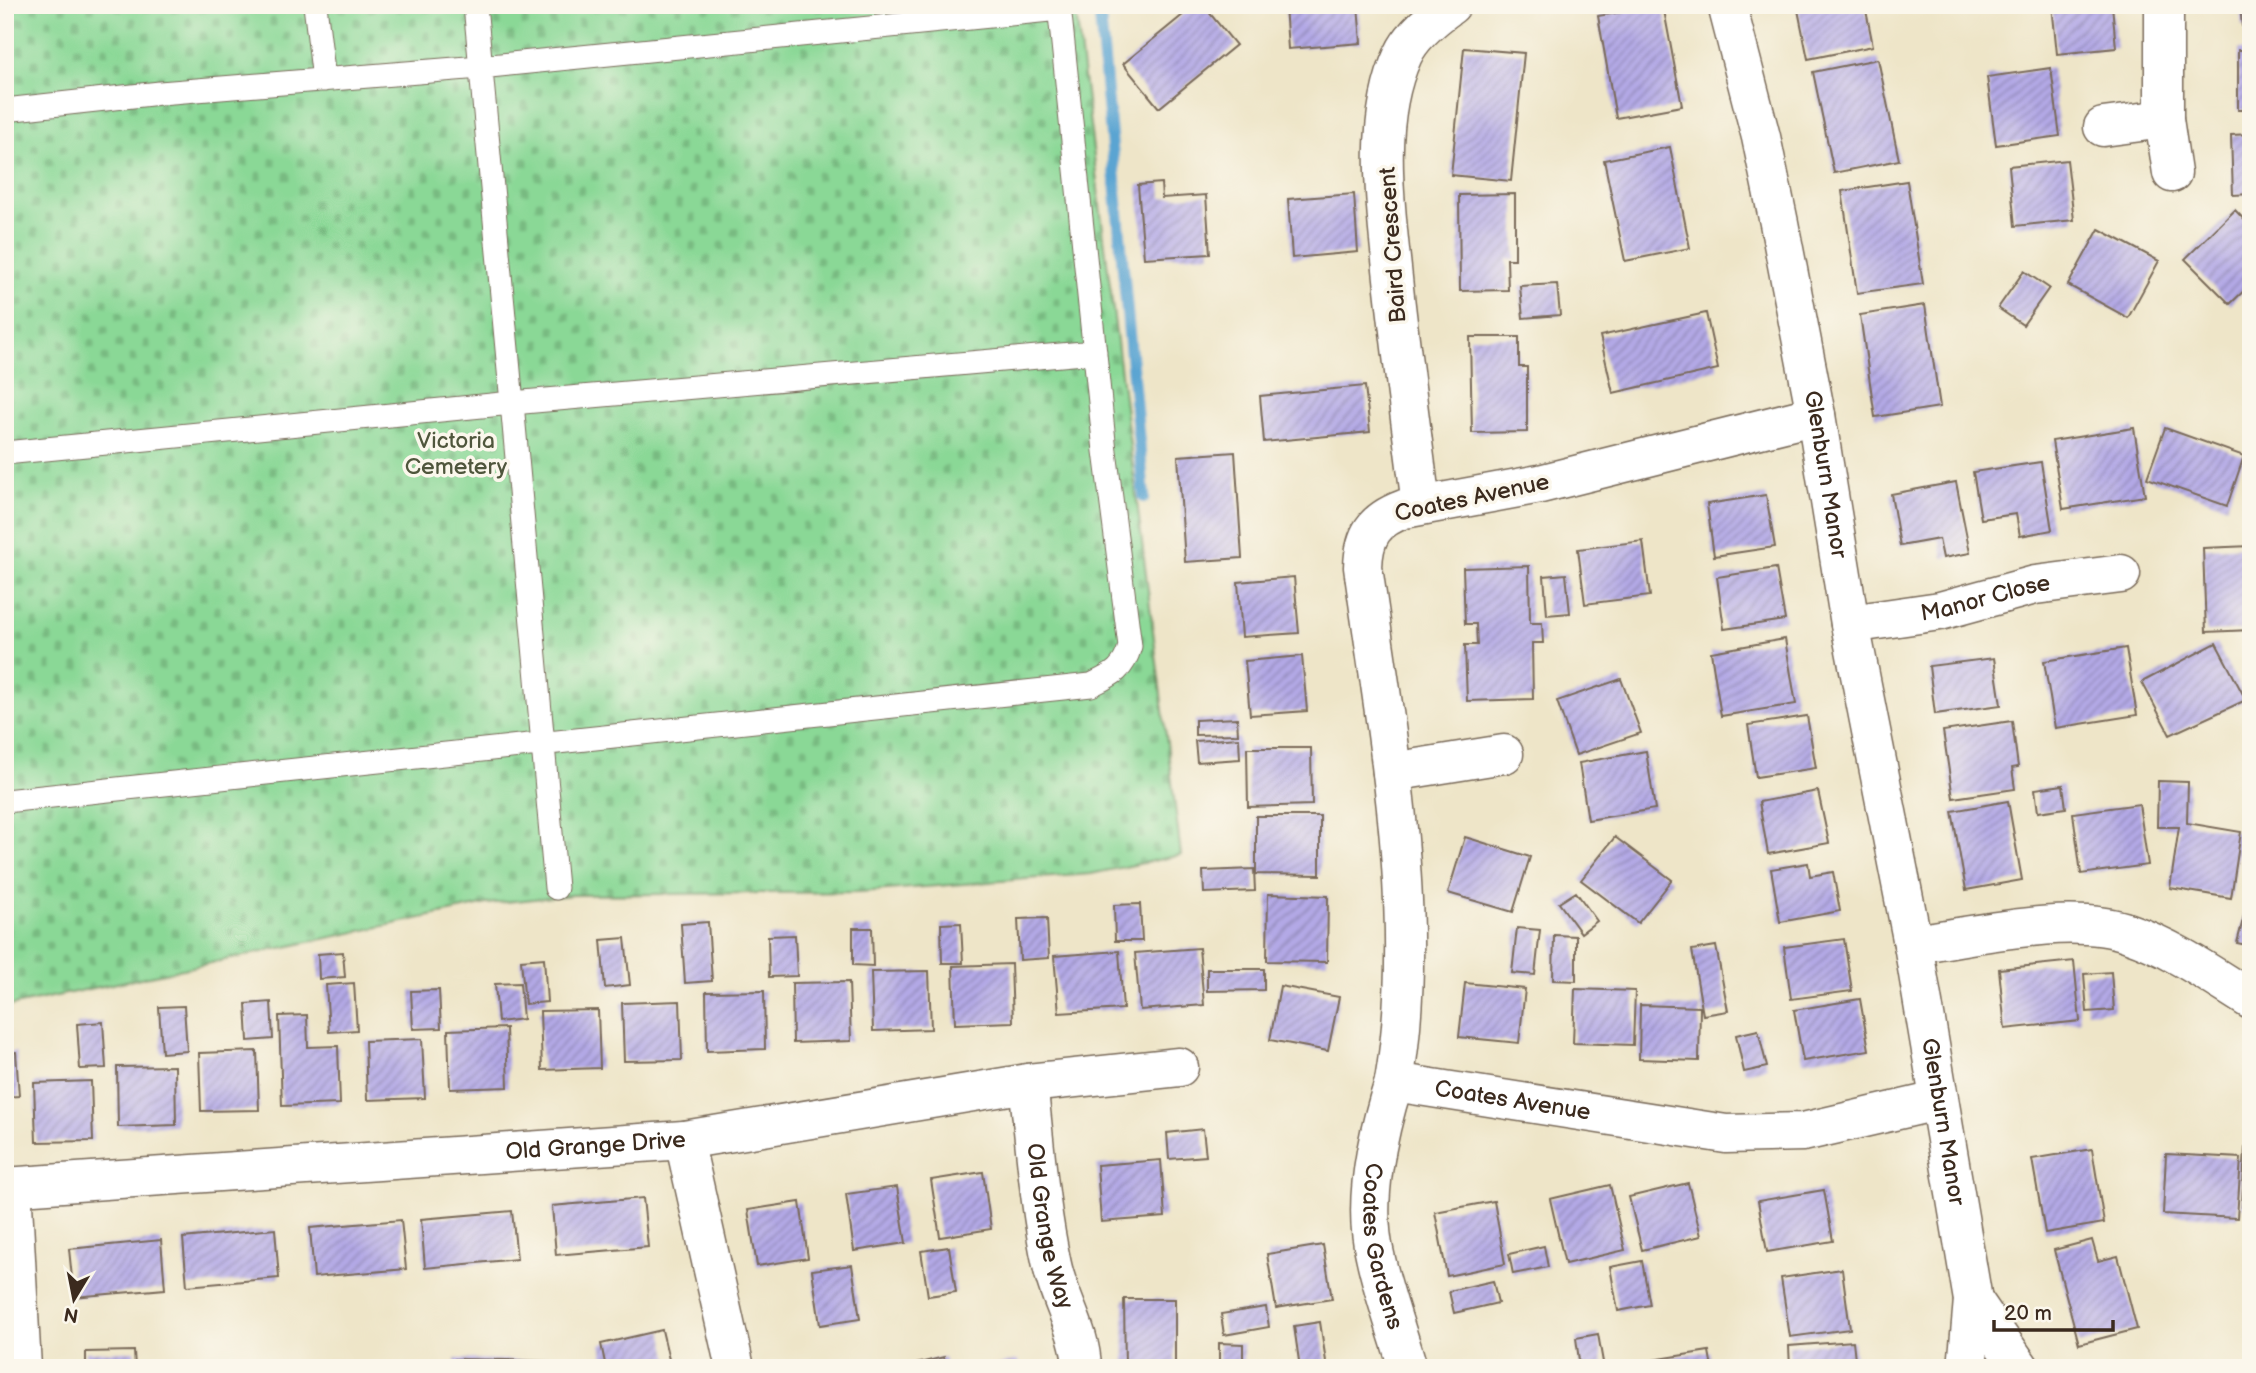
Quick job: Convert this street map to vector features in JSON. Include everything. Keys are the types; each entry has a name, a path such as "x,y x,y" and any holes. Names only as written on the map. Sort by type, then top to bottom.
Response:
{"street":[{"name":"Baird Crescent","path":"1421,505 1387,218 1386,136 1391,96 1405,52 1419,33 1451,5"},
{"name":"Glenburn Manor","path":"1727,5 1761,137 1816,415 1850,624 1913,944 1937,1101 1973,1300 1967,1368"},
{"path":"2164,5 2164,120 2172,173"},
{"path":"2103,127 2164,120"},
{"name":"Coates Avenue","path":"1816,415 1540,484 1421,505 1389,514 1370,530 1363,549 1363,567 1392,772 1405,976 1402,1035 1394,1082 1726,1134 1803,1132 1937,1101"},
{"name":"Manor Close","path":"1850,624 1940,611 2035,585 2121,574"},
{"path":"1392,772 1504,754"},
{"path":"1913,944 2068,923 2127,932 2174,952 2251,1000"},
{"name":"Old Grange Drive","path":"8,1186 684,1140 1028,1083 1179,1066"},
{"name":"Coates Gardens","path":"1394,1082 1378,1132 1372,1192 1374,1253 1408,1368"},
{"name":"Old Grange Way","path":"1028,1083 1051,1263 1060,1297 1079,1336 1082,1368"},
{"path":"684,1140 735,1368"},
{"path":"8,1186 22,1368"},
{"name":"Glenburn Manor","path":"1973,1300 2020,1368"}],"lane":[{"path":"316,5 324,80"},
{"path":"475,5 556,888"},
{"path":"5,110 480,68 1060,7 1095,352 1129,646 1126,661 1115,674 1091,685 5,801"},
{"path":"5,453 512,403 1095,352"}],"green space":[{"name":"Victoria Cemetery","path":"5,5 1075,5 1181,855 1091,874 860,892 572,895 487,904 5,1007"}],"building":[{"path":"1195,5 1203,5 1236,45 1159,108 1123,64"},
{"path":"1285,5 1358,5 1361,43 1288,49"},
{"path":"1663,5 1682,106 1616,118 1598,16"},
{"path":"1797,5 1865,5 1873,46 1808,59"},
{"path":"2052,5 2112,5 2116,48 2057,54"},
{"path":"2240,5 2251,5 2251,26 2242,26"},
{"path":"1464,48 1524,53 1511,181 1451,175"},
{"path":"2238,50 2251,50 2251,110 2238,110"},
{"path":"1878,59 1899,160 1834,173 1813,72"},
{"path":"2051,68 2060,136 1996,145 1987,77"},
{"path":"2251,134 2251,194 2233,195 2231,135"},
{"path":"1670,147 1690,248 1625,261 1604,160"},
{"path":"2067,160 2074,220 2015,226 2009,166"},
{"path":"1907,181 1923,284 1857,293 1842,191"},
{"path":"1161,183 1162,198 1206,195 1210,254 1144,258 1138,185"},
{"path":"1354,194 1358,252 1292,258 1288,199"},
{"path":"1515,194 1515,259 1507,259 1508,290 1460,291 1459,195"},
{"path":"2235,210 2251,227 2251,284 2230,304 2185,259"},
{"path":"2099,229 2159,261 2128,318 2068,285"},
{"path":"2024,271 2049,288 2023,325 1998,308"},
{"path":"1557,284 1560,315 1523,318 1520,286"},
{"path":"1925,305 1940,407 1875,417 1860,315"},
{"path":"1706,313 1718,369 1613,393 1600,336"},
{"path":"1470,337 1519,337 1519,367 1527,367 1527,432 1472,433"},
{"path":"1365,386 1370,432 1264,442 1260,396"},
{"path":"2134,428 2145,496 2063,509 2052,441"},
{"path":"2165,428 2244,456 2227,506 2147,478"},
{"path":"1235,452 1242,558 1185,562 1178,456"},
{"path":"2041,462 2052,530 2020,536 2016,514 1981,519 1973,472"},
{"path":"1956,482 1970,553 1943,558 1939,539 1900,546 1891,494"},
{"path":"1766,495 1775,547 1714,556 1707,504"},
{"path":"1643,541 1650,596 1585,604 1578,549"},
{"path":"2251,546 2251,630 2206,632 2203,548"},
{"path":"1529,566 1530,623 1542,623 1543,643 1532,643 1533,699 1467,701 1465,645 1477,645 1476,624 1465,624 1463,568"},
{"path":"1776,568 1785,620 1724,629 1717,577"},
{"path":"1566,574 1570,613 1547,615 1544,576"},
{"path":"1294,577 1299,633 1242,637 1238,582"},
{"path":"1785,639 1796,704 1721,716 1711,652"},
{"path":"2216,643 2246,700 2170,735 2142,682"},
{"path":"2126,648 2137,715 2055,728 2044,661"},
{"path":"1302,656 1307,711 1250,715 1245,661"},
{"path":"1994,658 2001,705 1935,714 1929,666"},
{"path":"1621,679 1641,733 1576,755 1557,701"},
{"path":"1807,716 1816,768 1756,777 1748,725"},
{"path":"1237,718 1238,734 1195,735 1195,720"},
{"path":"2012,721 2018,767 2012,768 2015,789 1953,798 1943,731"},
{"path":"1239,738 1240,759 1197,762 1195,741"},
{"path":"1247,748 1311,748 1312,805 1248,807"},
{"path":"1646,751 1655,809 1588,820 1579,763"},
{"path":"2158,781 2188,782 2187,823 2241,832 2231,898 2170,888 2179,827 2157,827"},
{"path":"2063,785 2066,808 2038,812 2035,789"},
{"path":"1818,791 1829,843 1768,854 1759,802"},
{"path":"2008,801 2022,880 1966,890 1952,811"},
{"path":"2139,804 2148,865 2081,874 2073,813"},
{"path":"1256,816 1320,816 1320,875 1256,874"},
{"path":"1465,837 1530,857 1513,912 1448,893"},
{"path":"1615,837 1672,880 1638,923 1581,880"},
{"path":"1808,863 1810,876 1833,872 1840,911 1780,922 1771,869"},
{"path":"1254,869 1255,891 1204,893 1203,871"},
{"path":"1576,892 1597,921 1581,933 1559,903"},
{"path":"2251,893 2251,946 2237,943"},
{"path":"1268,894 1328,896 1327,962 1267,961"},
{"path":"1140,904 1142,941 1115,941 1114,905"},
{"path":"1047,918 1049,958 1020,960 1018,919"},
{"path":"708,922 712,981 685,983 681,924"},
{"path":"961,923 963,963 942,963 941,924"},
{"path":"853,928 872,928 873,966 853,965"},
{"path":"1517,928 1540,930 1535,975 1512,973"},
{"path":"795,935 797,976 769,977 768,936"},
{"path":"1554,935 1576,936 1576,981 1553,980"},
{"path":"625,938 630,985 605,988 601,940"},
{"path":"1844,939 1852,991 1791,999 1784,947"},
{"path":"1716,946 1728,1011 1703,1015 1692,950"},
{"path":"1199,948 1204,1005 1140,1010 1135,953"},
{"path":"1119,951 1123,1009 1059,1013 1054,956"},
{"path":"343,952 345,977 319,979 318,954"},
{"path":"544,958 547,1002 525,1004 521,960"},
{"path":"2074,961 2080,1021 2005,1029 1999,969"},
{"path":"1011,964 1013,1022 955,1024 953,966"},
{"path":"1207,969 1264,969 1264,990 1207,991"},
{"path":"929,971 931,1029 873,1031 871,972"},
{"path":"2111,972 2114,1010 2087,1012 2084,974"},
{"path":"849,982 851,1041 793,1043 792,983"},
{"path":"354,983 357,1030 329,1032 326,985"},
{"path":"520,983 523,1019 498,1022 495,984"},
{"path":"1465,983 1525,989 1519,1043 1459,1037"},
{"path":"1280,986 1339,997 1328,1051 1270,1040"},
{"path":"1575,989 1635,991 1633,1045 1573,1043"},
{"path":"439,990 441,1028 413,1029 411,991"},
{"path":"764,991 765,1049 707,1051 706,992"},
{"path":"1860,999 1869,1050 1803,1061 1794,1010"},
{"path":"680,1001 682,1060 624,1061 622,1003"},
{"path":"271,1002 273,1039 248,1041 246,1004"},
{"path":"1640,1005 1700,1007 1699,1061 1639,1059"},
{"path":"184,1006 187,1051 162,1053 159,1007"},
{"path":"598,1010 600,1068 542,1070 540,1011"},
{"path":"307,1015 308,1047 338,1046 340,1104 282,1106 279,1016"},
{"path":"103,1022 106,1068 80,1069 77,1024"},
{"path":"506,1028 508,1087 450,1089 448,1030"},
{"path":"1758,1030 1767,1067 1744,1072 1736,1035"},
{"path":"422,1039 425,1098 367,1100 365,1041"},
{"path":"257,1051 259,1110 201,1111 199,1053"},
{"path":"16,1052 19,1096 5,1097 5,1053"},
{"path":"175,1066 176,1125 118,1127 117,1067"},
{"path":"91,1081 93,1141 36,1142 34,1083"},
{"path":"1203,1129 1206,1156 1169,1159 1167,1133"},
{"path":"2245,1147 2251,1147 2251,1208 2242,1207"},
{"path":"2092,1149 2104,1223 2045,1233 2032,1159"},
{"path":"2166,1154 2241,1158 2237,1218 2163,1214"},
{"path":"1161,1160 1165,1217 1101,1222 1097,1165"},
{"path":"983,1172 991,1229 940,1237 931,1180"},
{"path":"1688,1183 1701,1236 1642,1250 1629,1197"},
{"path":"1610,1185 1625,1250 1565,1264 1550,1199"},
{"path":"897,1187 906,1243 854,1251 846,1194"},
{"path":"1824,1190 1833,1241 1767,1252 1758,1201"},
{"path":"643,1198 648,1247 556,1255 552,1206"},
{"path":"1494,1201 1505,1264 1447,1276 1435,1212"},
{"path":"800,1202 808,1258 757,1266 748,1210"},
{"path":"512,1211 517,1259 425,1268 421,1219"},
{"path":"401,1220 406,1269 314,1277 310,1228"},
{"path":"275,1229 279,1278 187,1286 183,1238"},
{"path":"161,1240 165,1289 74,1297 69,1249"},
{"path":"2092,1240 2098,1261 2118,1256 2137,1329 2079,1344 2054,1250"},
{"path":"1323,1245 1332,1299 1276,1308 1267,1254"},
{"path":"1544,1246 1548,1267 1513,1274 1509,1254"},
{"path":"949,1247 956,1292 928,1296 921,1251"},
{"path":"1642,1261 1650,1305 1618,1311 1610,1267"},
{"path":"852,1265 860,1319 820,1325 812,1270"},
{"path":"1842,1269 1850,1329 1790,1337 1781,1278"},
{"path":"1493,1281 1498,1303 1454,1313 1449,1291"},
{"path":"1124,1299 1175,1299 1175,1368 1125,1368"},
{"path":"1266,1307 1269,1327 1224,1335 1221,1314"},
{"path":"1320,1322 1327,1368 1300,1368 1294,1326"},
{"path":"662,1330 671,1368 606,1368 601,1344"},
{"path":"1598,1334 1604,1368 1580,1368 1576,1338"},
{"path":"1853,1341 1856,1368 1790,1368 1789,1346"},
{"path":"1219,1343 1243,1344 1243,1368 1219,1368"},
{"path":"134,1351 135,1368 86,1368 86,1352"},
{"path":"1709,1351 1712,1368 1641,1368 1640,1362"},
{"path":"944,1357 947,1368 904,1368 904,1367"},
{"path":"455,1359 548,1361 547,1368 455,1368"},
{"path":"1018,1360 1019,1368 989,1367"}],"waterway":[{"path":"1099,5 1144,497"}]}
